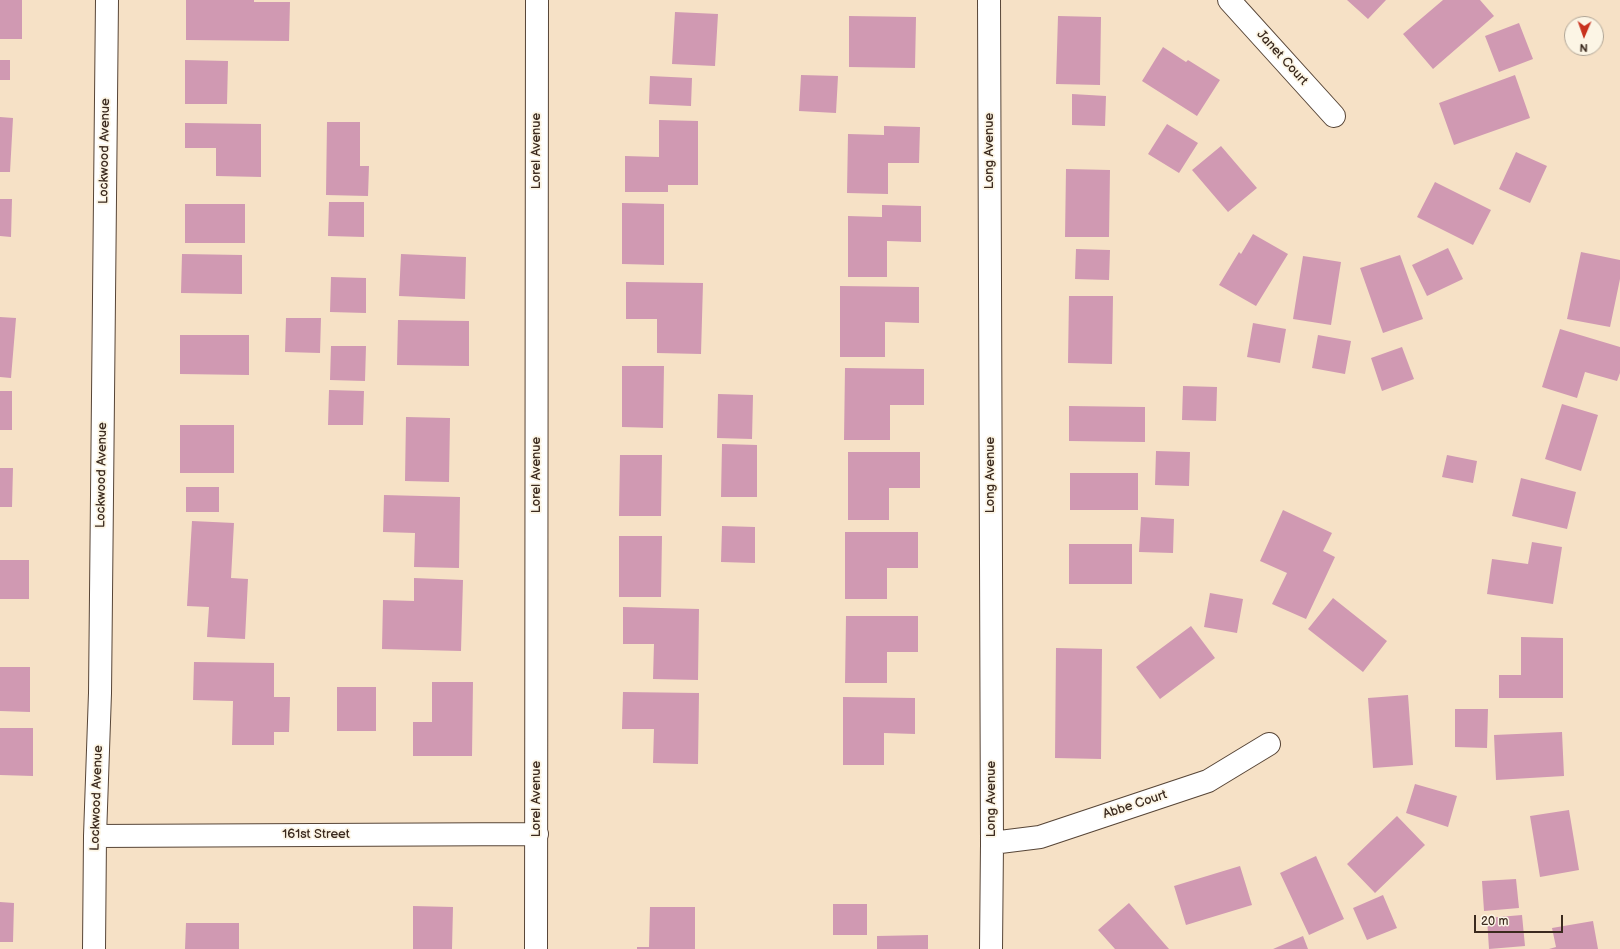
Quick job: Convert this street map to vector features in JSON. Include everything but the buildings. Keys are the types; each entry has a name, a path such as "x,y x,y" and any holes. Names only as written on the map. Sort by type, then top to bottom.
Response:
{"street":[{"name":"Lockwood Avenue","path":"94,949 95,836 100,693 107,0"},
{"name":"Lorel Avenue","path":"536,949 538,0"},
{"name":"Long Avenue","path":"990,0 991,949"},
{"name":"Janet Court","path":"1229,0 1334,116"},
{"name":"Abbe Court","path":"992,843 1040,837 1208,781 1269,744"},
{"name":"161st Street","path":"95,836 537,834"}]}
